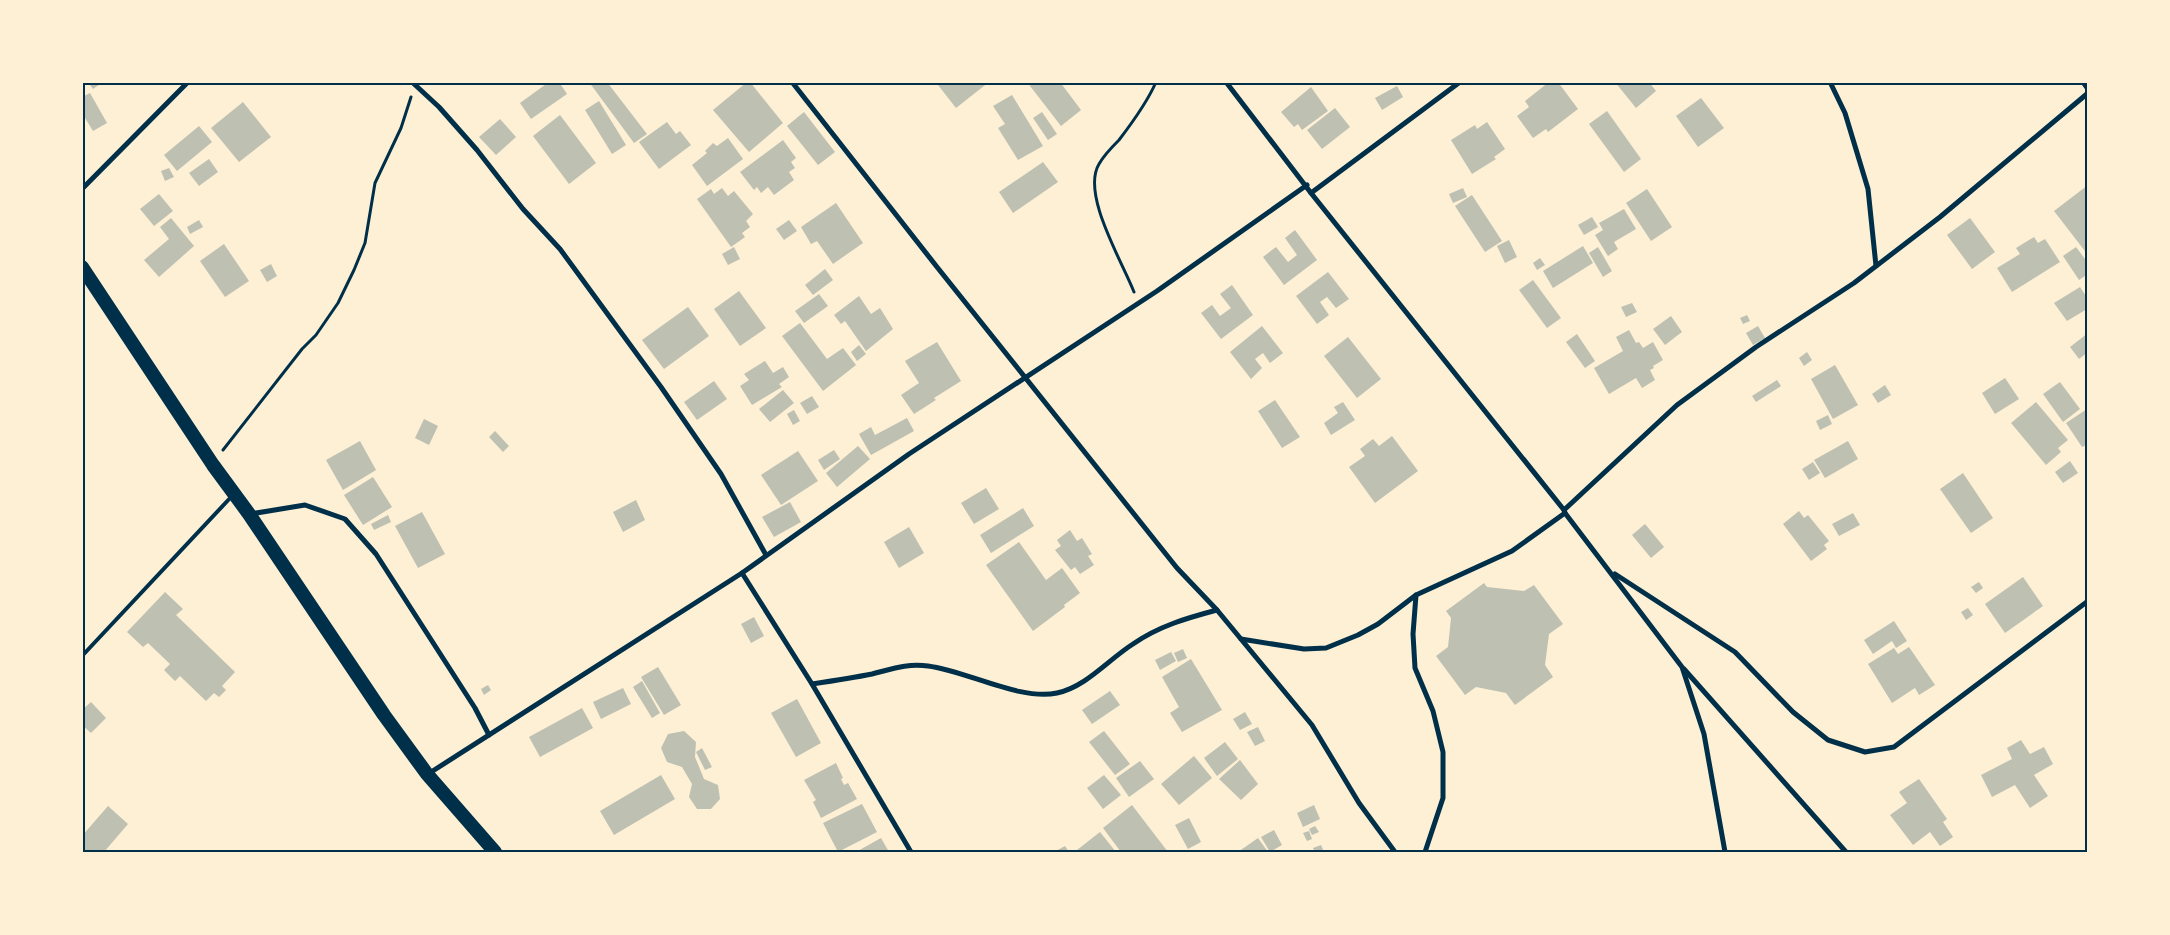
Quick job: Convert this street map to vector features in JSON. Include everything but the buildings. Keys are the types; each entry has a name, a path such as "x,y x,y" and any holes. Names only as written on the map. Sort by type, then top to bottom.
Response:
{"highway":[{"path":"82,267 213,465 249,514 384,715 427,774 495,852"}],"street":[{"path":"82,189 188,82"},
{"path":"792,82 1177,568 1218,610 1312,724 1360,803 1395,852"},
{"path":"1226,82 1307,185 1311,193 1611,572 1682,666 1846,852"},
{"path":"1311,193 1460,82"},
{"path":"1830,82 1845,113 1868,189 1876,266"},
{"path":"1241,638 1304,649 1326,648 1358,635 1378,624 1416,595 1512,551 1564,512 1677,405 1756,347 1854,283 1940,217 2088,91 2083,82"},
{"path":"413,84 439,107 477,150 523,209 560,249 661,386 721,474 766,555"},
{"path":"427,774 742,573 909,454 1138,303 1307,185"},
{"path":"249,514 305,505 345,519 376,554 475,708 490,735"},
{"path":"1611,572 1735,652 1793,712 1828,740 1865,752 1894,747 2088,601"},
{"path":"742,573 812,684 911,852"},
{"path":"1416,595 1413,634 1416,668 1433,711 1444,752 1443,798 1425,852"},
{"path":"812,684 873,673 903,665 927,665 1031,694 1058,693 1080,684 1132,644 1159,628 1218,610"},
{"path":"1682,666 1704,734 1725,852"}],"lane":[{"path":"82,656 233,494"}],"path":[{"path":"1138,303 1125,268 1106,230 1093,187 1098,164 1126,131 1156,82"},
{"path":"213,465 237,430 302,349 316,335 338,303 354,270 364,243 375,183 401,128 413,84"}]}
